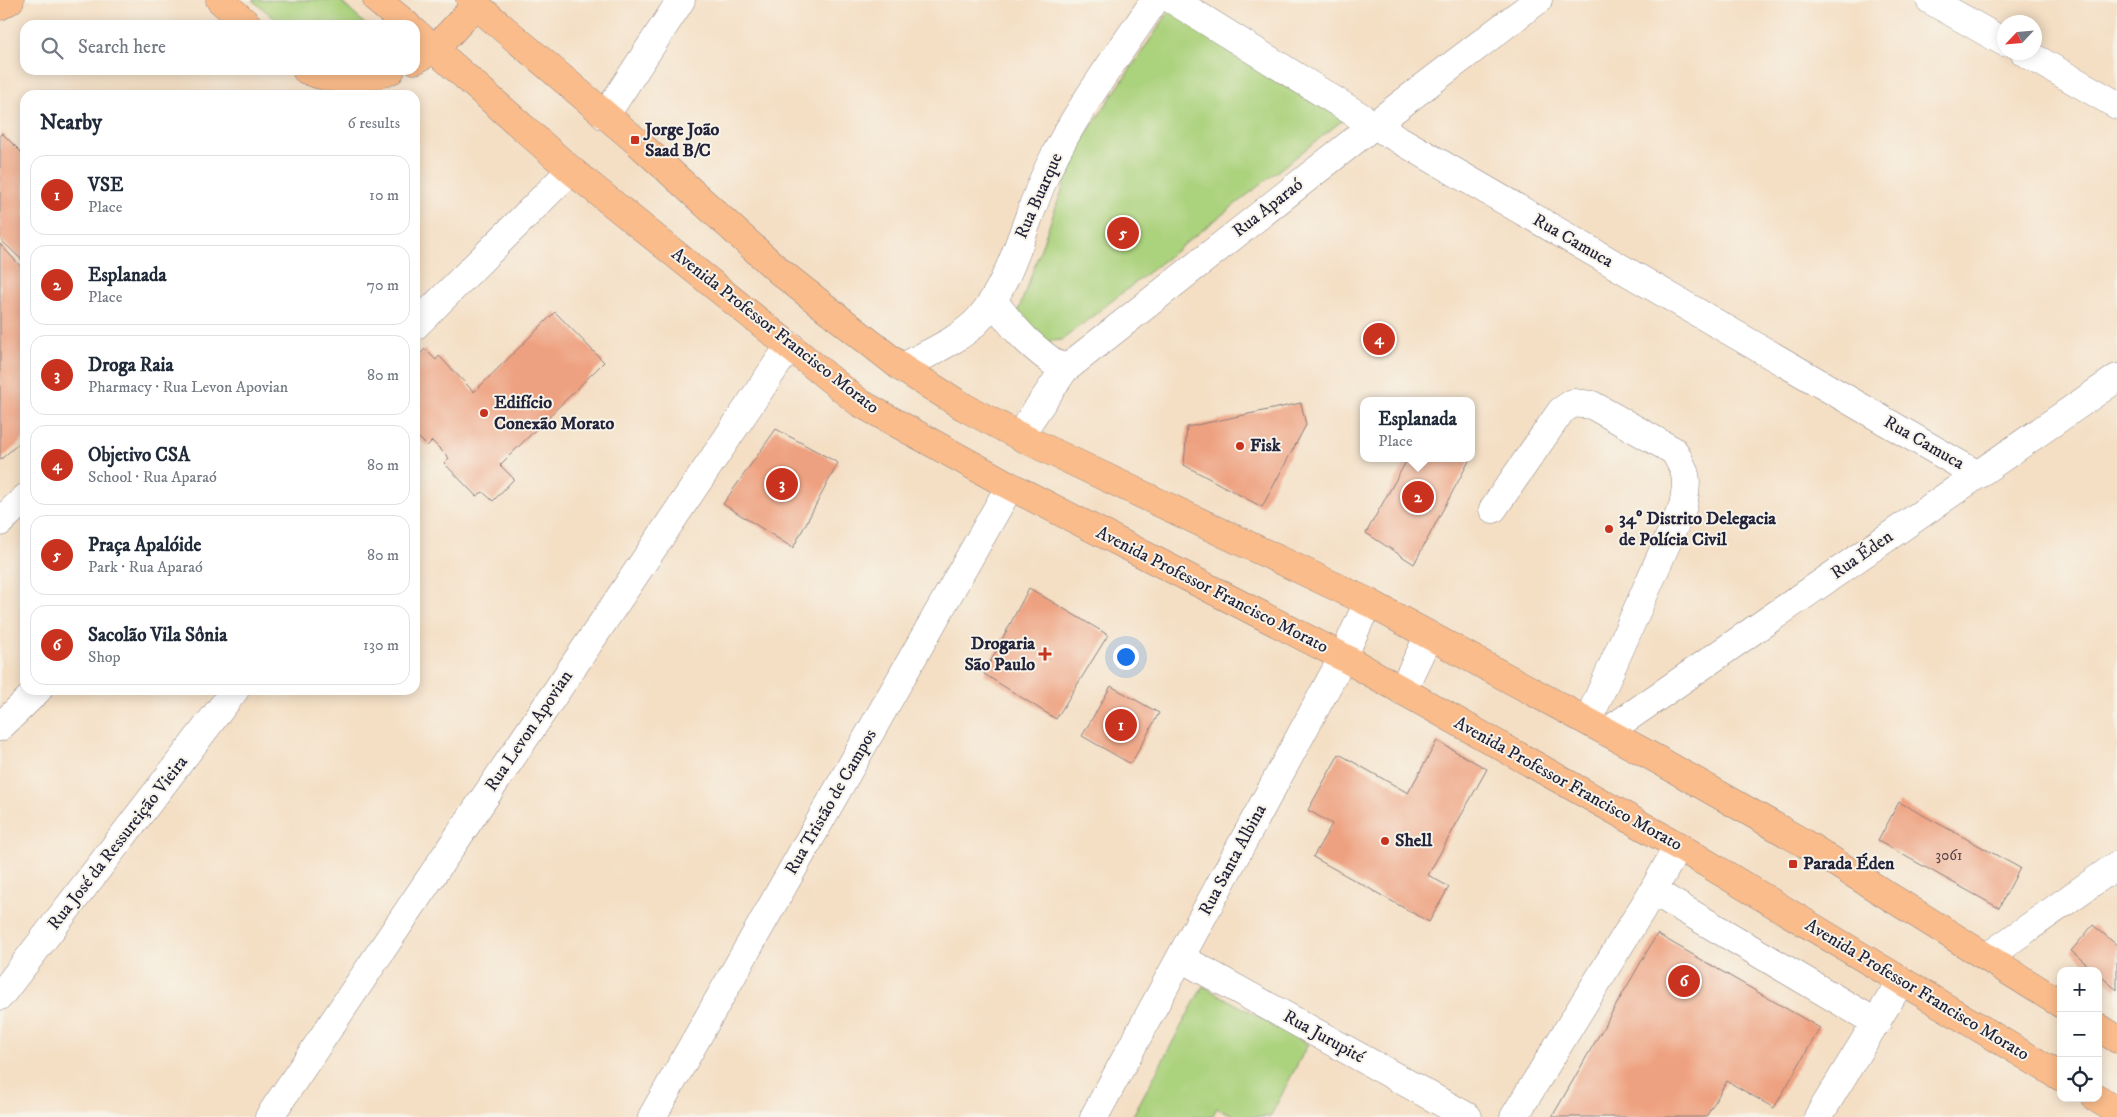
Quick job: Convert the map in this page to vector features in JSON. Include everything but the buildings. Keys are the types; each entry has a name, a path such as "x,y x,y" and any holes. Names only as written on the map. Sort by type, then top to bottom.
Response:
{"main road":[{"path":"0,6 10,0"},
{"path":"220,0 242,20"},
{"path":"377,0 401,20"},
{"path":"425,55 473,3 605,116 779,271 902,368 964,407 1018,436 1368,602 1597,727 1804,843 2057,1002"},
{"name":"Avenida Professor Francisco Morato","path":"420,44 425,55 572,170 860,402 1010,486 1343,657 1678,846 2057,1075"},
{"path":"318,75 326,78 354,80 372,75"},
{"path":"2102,1030 2117,1039"},
{"path":"2102,1102 2117,1111"}],"street":[{"path":"605,116 681,0"},
{"name":"Rua Buarque","path":"902,368 961,334 978,320 993,300 1049,167 1078,117 1155,0"},
{"name":"Rua Camuca","path":"1172,0 1374,125 1978,475"},
{"name":"Rua Aparaó","path":"1018,436 1064,370 1374,125 1538,0"},
{"path":"1930,0 1997,38"},
{"path":"2038,60 2117,105"},
{"path":"420,321 572,170"},
{"path":"993,300 1014,330 1033,349 1064,370"},
{"name":"Rua Levon Apovian","path":"269,1117 790,345"},
{"name":"Rua Éden","path":"1597,727 1978,475 2117,378"},
{"path":"1493,509 1561,411 1573,403 1592,405 1674,451 1681,463 1688,479 1683,506 1597,727"},
{"name":"Rua Tristão de Campos","path":"652,1117 1010,486"},
{"path":"0,522 20,503"},
{"name":"Rua Santa Albina","path":"1094,1117 1343,657 1368,602"},
{"path":"1402,691 1429,635"},
{"path":"0,727 33,695"},
{"name":"Rua José da Ressureição Vieira","path":"0,996 231,695"},
{"path":"1514,1117 1653,891 1678,846"},
{"path":"1987,958 2117,866"},
{"path":"1653,891 1877,1023"},
{"name":"Rua Jurupité","path":"1181,958 1468,1117"},
{"path":"1818,1117 1901,981"}],"green space":[{"path":"252,0 339,0 361,20 277,20"},
{"path":"1175,3 1357,109 1062,340 1030,343 1015,320 1078,146"},
{"path":"1203,986 1308,1044 1270,1117 1238,1117 1217,1108 1212,1117 1132,1117"}],"place":[{"name":"Jorge João Saad B/C","path":"635,140"},
{"name":"Praça Apalóide","path":"1123,233"},
{"name":"Objetivo CSA","path":"1379,339"},
{"name":"Edifício Conexão Morato","path":"484,413"},
{"name":"Fisk","path":"1240,446"},
{"name":"Droga Raia","path":"782,484"},
{"name":"Esplanada","path":"1418,497"},
{"name":"34º Distrito Delegacia de Polícia Civil","path":"1609,529"},
{"name":"Drogaria São Paulo","path":"1045,654"},
{"name":"VSE","path":"1121,725"},
{"name":"Shell","path":"1385,841"},
{"name":"Parada Éden","path":"1793,864"},
{"name":"Sacolão Vila Sônia","path":"1684,981"}]}
